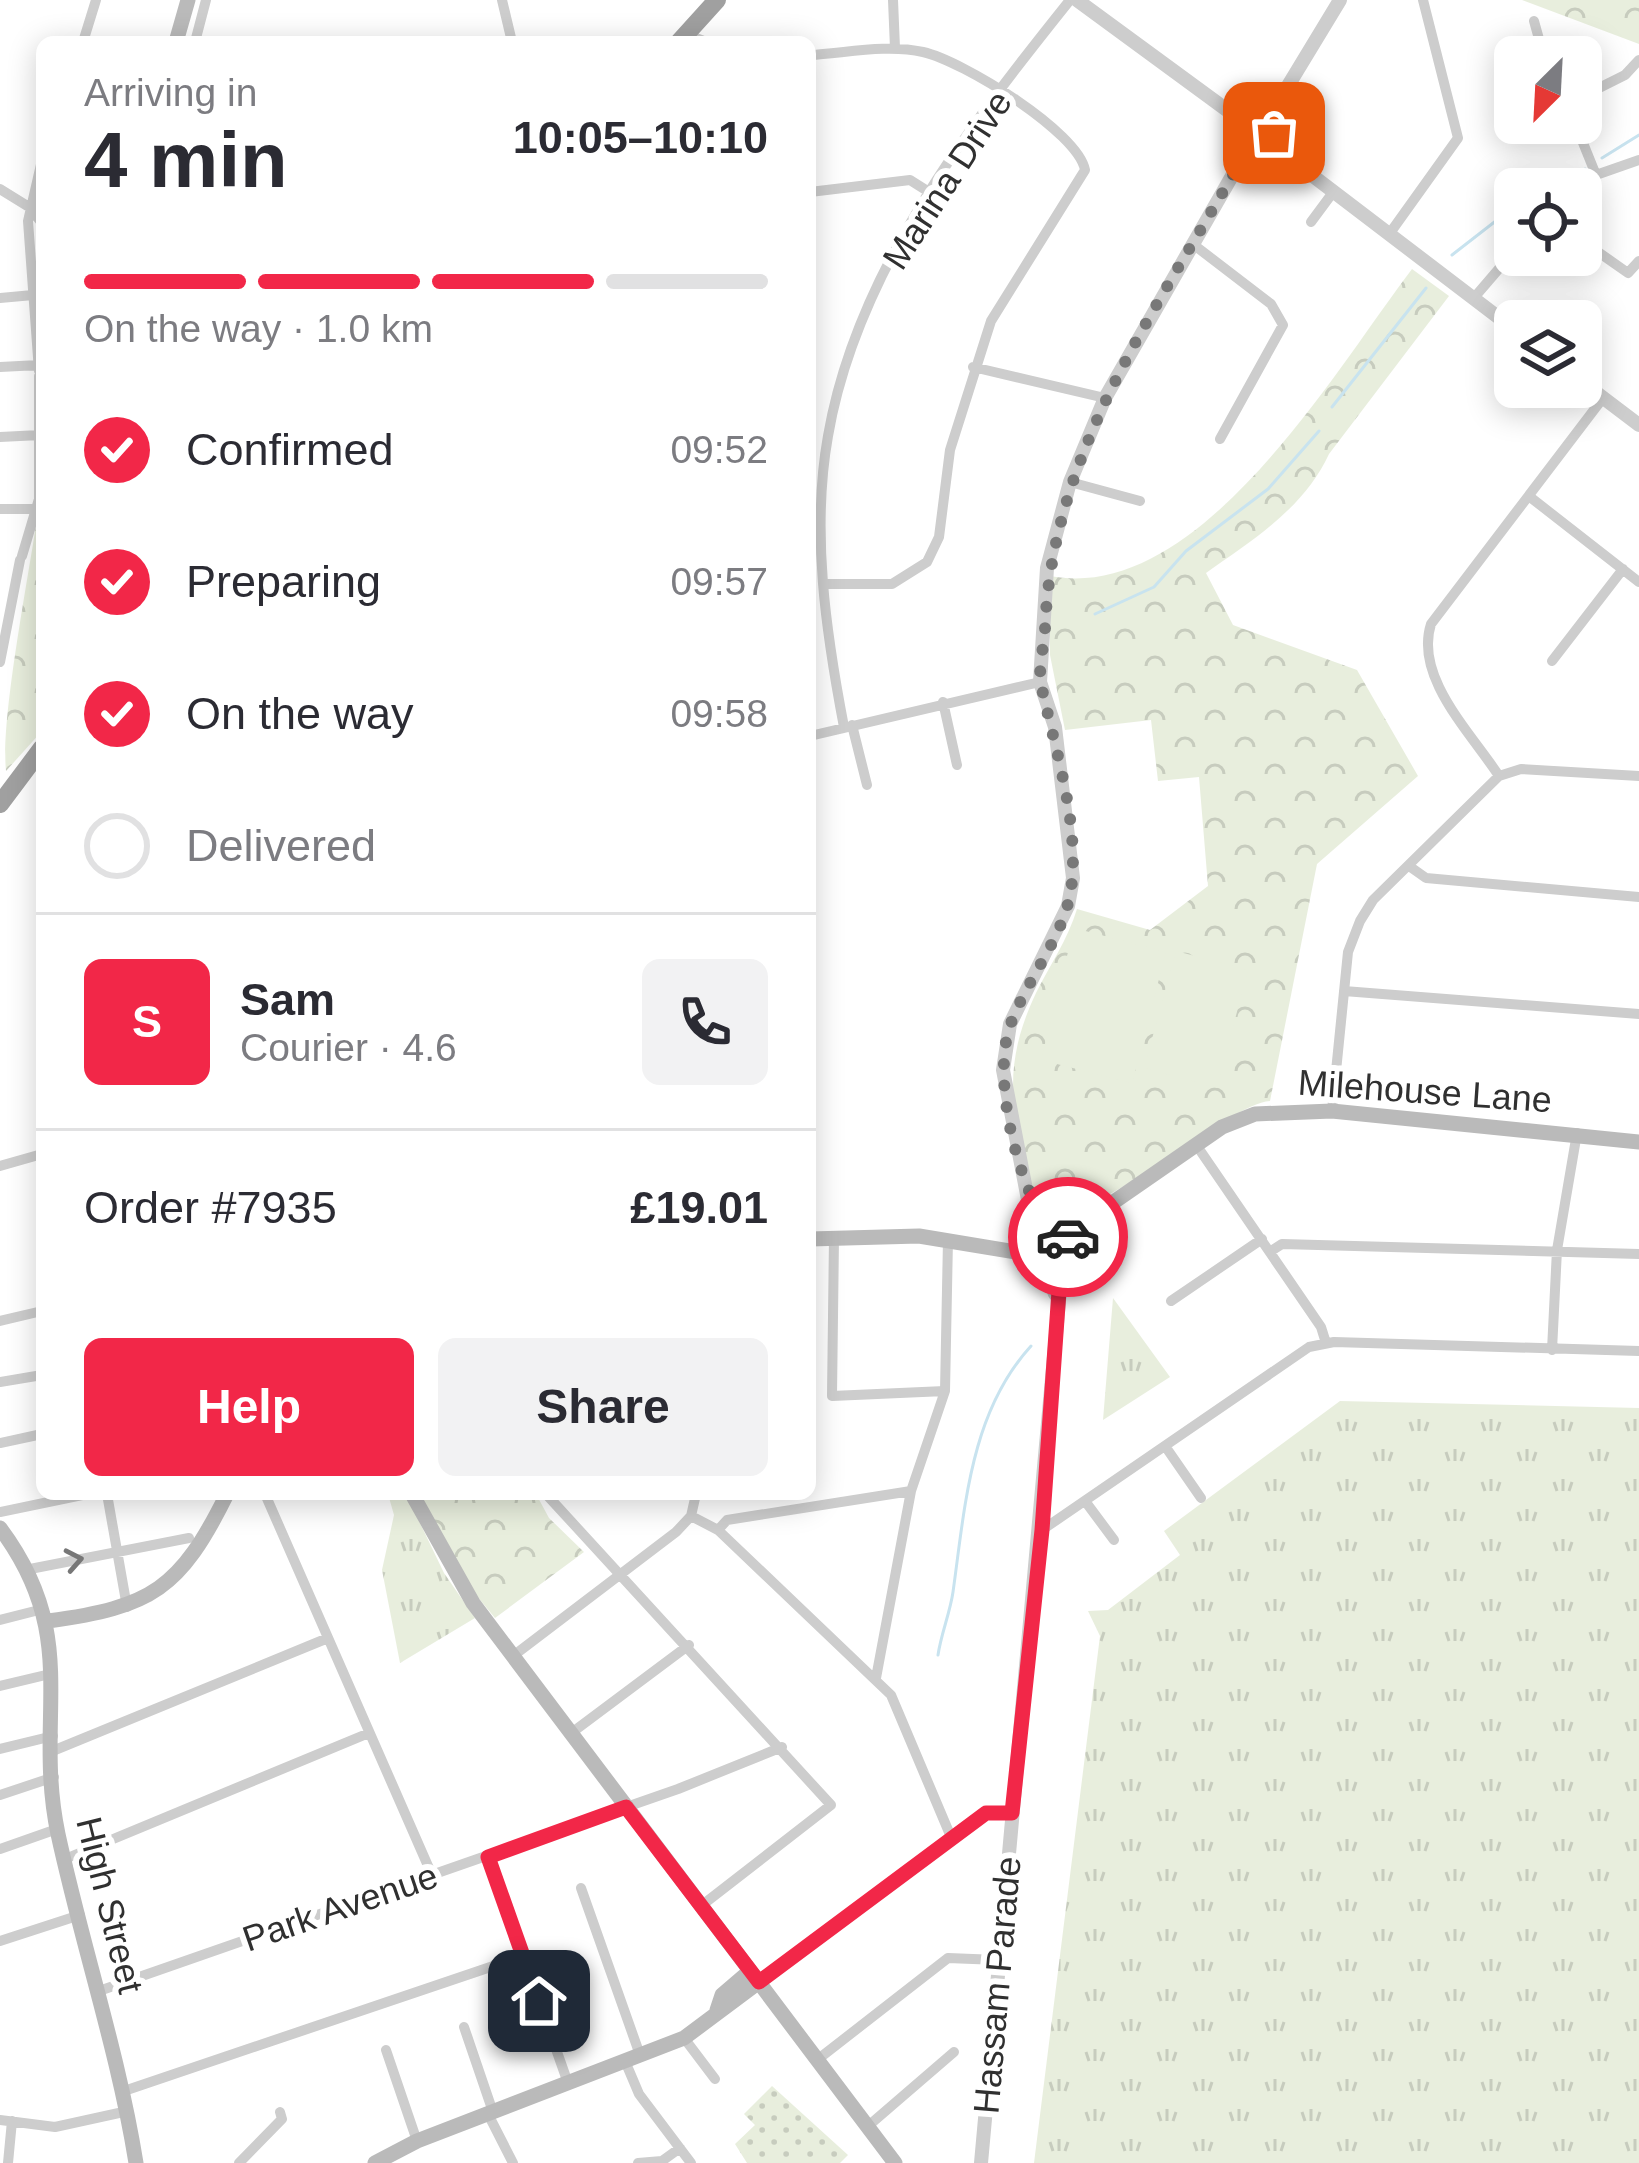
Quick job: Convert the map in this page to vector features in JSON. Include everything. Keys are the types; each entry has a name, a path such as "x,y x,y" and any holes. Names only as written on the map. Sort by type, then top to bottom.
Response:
{"highway":[{"path":"684,36 717,0"},
{"path":"4,788 36,754"}],"main road":[{"path":"178,36 188,0"},
{"name":"Milehouse Lane","path":"1066,1251 1092,1217 1222,1127 1255,1114 1332,1111 1577,1132 1639,1142"},
{"name":"Milehouse Lane","path":"990,1244 1092,1217"},
{"path":"1042,1229 1066,1251"},
{"path":"1042,1229 1038,1258 1066,1251"},
{"name":"Milehouse Lane","path":"816,1238 948,1239 990,1244 1038,1258"},
{"path":"47,1615 128,1607 184,1566 223,1500"},
{"path":"415,1500 448,1566 512,1656 895,2163"},
{"name":"High Street","path":"0,1528 29,1569 47,1615 57,1829 124,2091 136,2163"},
{"path":"376,2163 417,2141 684,2038 755,1976"}],"street":[{"path":"85,36 96,0"},
{"path":"197,36 206,0"},
{"path":"502,0 511,36"},
{"path":"893,0 896,48"},
{"path":"1073,0 1246,124 1266,122"},
{"name":"Marina Drive","path":"867,785 829,646 819,578 827,440 861,322 929,192 1073,0"},
{"path":"1266,122 1340,0"},
{"path":"1390,233 1458,138 1423,0"},
{"path":"1534,21 1538,36"},
{"path":"816,55 896,48 945,59 1003,92 1082,154 1085,170 992,321 973,367 947,465 939,537 927,562 892,584 819,578"},
{"path":"1602,86 1625,75 1639,60"},
{"path":"1246,124 1241,137 1248,148 1260,151 1271,144 1274,133 1266,122"},
{"path":"1271,144 1494,315"},
{"path":"1042,1229 1006,1101 1006,1043 1068,906 1073,878 1055,727 1040,682 1047,568 1070,482 1105,398 1248,148"},
{"path":"1602,173 1639,160"},
{"path":"816,190 910,180 929,192"},
{"path":"0,189 34,199 36,333"},
{"path":"1311,222 1334,191"},
{"path":"1194,245 1271,304 1283,325 1220,439"},
{"path":"1602,253 1628,273 1639,261"},
{"path":"1474,299 1494,275"},
{"path":"0,298 33,295"},
{"path":"0,367 36,371"},
{"path":"973,367 1105,398"},
{"path":"1499,776 1432,675 1424,645 1431,624 1604,398 1639,424"},
{"path":"0,437 36,435"},
{"path":"816,441 827,440"},
{"path":"1070,482 1140,500"},
{"path":"1530,497 1639,582"},
{"path":"0,509 36,509"},
{"path":"0,662 5,605 36,512"},
{"path":"1552,661 1623,569"},
{"path":"816,648 829,646"},
{"path":"816,734 1040,682"},
{"path":"943,702 957,765"},
{"path":"1332,1111 1348,952 1360,921 1408,866 1499,776 1521,769 1639,776"},
{"path":"1408,866 1426,878 1639,897"},
{"path":"1344,991 1639,1014"},
{"path":"1552,1350 1557,1250 1577,1132"},
{"path":"1197,1146 1321,1327 1326,1343"},
{"path":"0,1166 36,1156"},
{"path":"834,1236 832,1396 946,1391"},
{"path":"876,1678 911,1490 946,1391 948,1239"},
{"path":"1172,1301 1262,1239"},
{"path":"1270,1251 1282,1244 1639,1254"},
{"name":"Hassam Parade","path":"980,2163 1066,1251"},
{"name":"Hassam Parade","path":"1038,1258 1058,1305"},
{"path":"0,1321 36,1312"},
{"path":"1042,1530 1310,1347 1326,1343 1639,1351"},
{"path":"0,1382 36,1376"},
{"path":"0,1443 36,1436"},
{"path":"1165,1447 1202,1498"},
{"path":"718,1530 727,1520 911,1490"},
{"path":"0,1512 58,1500"},
{"path":"108,1500 128,1607"},
{"path":"268,1500 432,1875"},
{"path":"552,1500 831,1805 701,1906"},
{"path":"512,1656 692,1516 695,1500"},
{"path":"1085,1501 1114,1540"},
{"path":"692,1516 718,1530 891,1695 951,1838"},
{"path":"29,1569 189,1538"},
{"path":"0,1620 47,1615"},
{"path":"0,1749 54,1743 328,1638"},
{"path":"569,1734 689,1645"},
{"path":"0,1685 50,1674"},
{"path":"65,1859 369,1733"},
{"name":"Park Avenue","path":"100,1991 488,1857 782,1747"},
{"path":"0,1795 54,1777"},
{"path":"755,1976 986,1813 1012,1813"},
{"path":"0,1849 57,1829"},
{"path":"488,1857 568,2083"},
{"path":"580,1888 640,2094 691,2163"},
{"path":"0,1942 80,1915"},
{"path":"124,2091 523,1956"},
{"path":"817,2060 948,1958 998,1960"},
{"path":"464,2027 491,2113 513,2163"},
{"path":"684,2038 715,2079"},
{"path":"386,2050 417,2141"},
{"path":"867,2126 954,2052"},
{"path":"8,2163 6,2120 55,2127 128,2110"},
{"path":"239,2163 282,2119 280,2112"},
{"path":"638,2163 662,2161 680,2148"}],"green space":[{"path":"1522,0 1639,0 1639,44"},
{"path":"1412,269 1449,296 1306,491 1276,521 1206,573 1233,625 1357,670 1418,776 1317,864 1270,1101 1217,1126 1110,1194 1078,1209 1052,1213 1035,1202 1013,1097 1017,1048 1036,993 1077,909 1150,930 1208,886 1199,777 1158,781 1151,720 1065,730 1050,655 1050,576 1105,575 1159,554 1210,518 1303,418"},
{"path":"36,523 36,738 6,771 13,673"},
{"path":"1074,928 1166,952 1132,1083 1041,1060"},
{"path":"1176,951 1248,970 1217,1088 1144,1068"},
{"path":"1113,1298 1170,1377 1103,1420"},
{"path":"1340,1401 1639,1408 1639,2163 1034,2163 1100,1636 1088,1611 1108,1610 1180,1555 1164,1531"},
{"path":"390,1500 409,1500 444,1573 475,1618 400,1663 382,1570 394,1515"},
{"path":"423,1500 539,1500 549,1518 584,1552 495,1618 462,1578"},
{"path":"772,2086 848,2155 840,2163 747,2163 735,2144 755,2125 744,2114"}],"waterway":[{"path":"1602,158 1639,135"},
{"path":"1452,255 1494,222"},
{"path":"1332,407 1426,288"},
{"path":"1095,614 1154,587 1186,551 1268,489 1319,431"},
{"path":"938,1655 983,1431 1011,1372 1031,1346"}],"way so far":[{"path":"1068,1237 1058,1226 1046,1224 1031,1202 1003,1070 1010,1024 1068,906 1073,878 1055,727 1040,682 1047,568 1070,482 1105,398 1248,148 1268,148 1274,133"}],"route":[{"path":"539,2001 488,1857 626,1807 759,1982 986,1813 1012,1813 1042,1530 1060,1277 1068,1237"}]}
